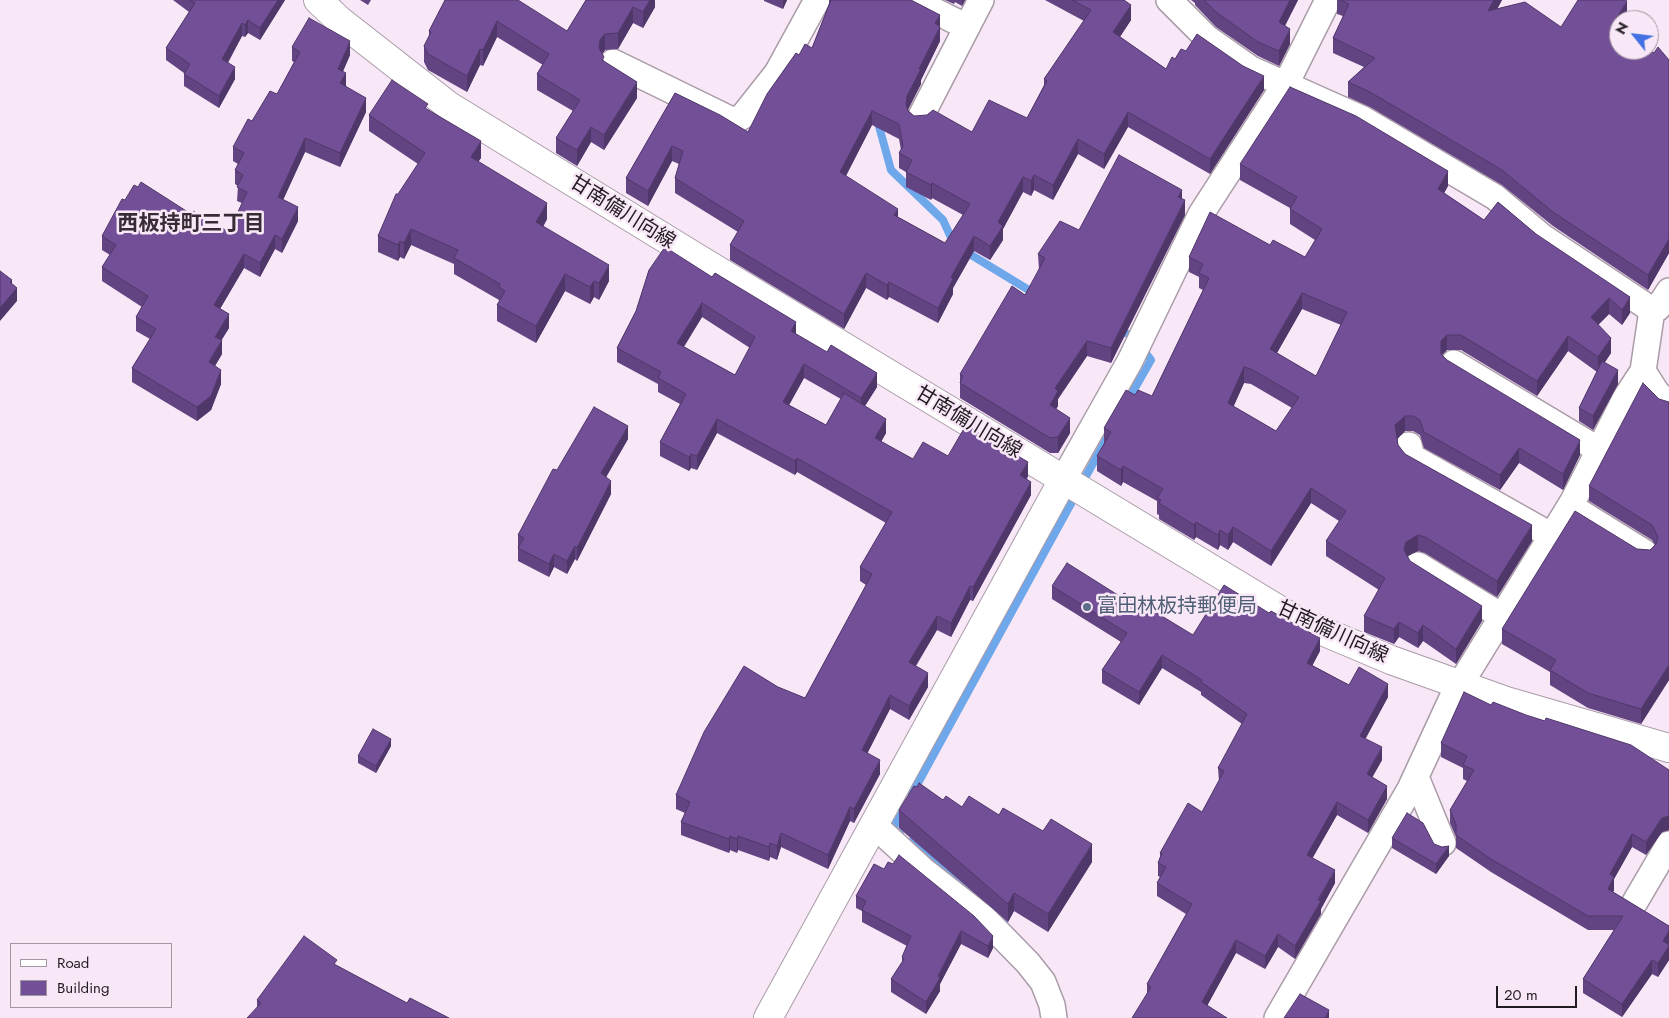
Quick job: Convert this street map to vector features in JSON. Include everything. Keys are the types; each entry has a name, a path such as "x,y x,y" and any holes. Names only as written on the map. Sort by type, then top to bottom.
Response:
{"main road":[{"name":"甘南備川向線","path":"320,1 339,20 449,106 1296,620 1391,660 1506,701 1669,748"},
{"path":"768,1018 1063,480"}],"street":[{"path":"613,62 734,121 743,116 777,73 817,0"},
{"path":"913,0 967,27"},
{"path":"920,118 981,0"},
{"path":"1169,0 1207,38 1251,69 1363,119 1495,197 1544,238 1652,310"},
{"path":"1063,480 1130,361 1201,214 1285,84 1328,0"},
{"path":"1652,310 1658,308 1669,291"},
{"path":"1277,1018 1416,777 1460,685 1570,506 1626,397 1643,371 1652,310"},
{"path":"1454,363 1599,450"},
{"path":"1643,371 1657,393 1669,404"},
{"path":"1409,445 1412,457 1552,536"},
{"path":"1570,506 1644,552"},
{"path":"1418,565 1503,617"},
{"path":"1416,777 1442,843"},
{"path":"874,825 922,870 984,918 1028,963 1043,982 1052,1005 1054,1018"},
{"path":"1635,902 1669,844"}],"building":[{"path":"190,0 278,0 260,28 248,20 245,25 242,23 222,59 235,67 219,96 184,74 190,64 166,48 195,3"},
{"path":"445,0 518,0 567,31 586,0 650,0 643,12 633,7 618,33 605,34 600,40 599,48 604,57 602,60 637,82 604,135 591,127 577,150 556,138 580,100 537,74 549,54 497,21 483,50 480,49 467,76 428,54 424,46 431,32 429,31"},
{"path":"831,0 911,0 940,15 935,23 940,27 907,96 906,104 908,111 914,116 927,115 933,110 972,132 989,100 1027,118 1047,81 1044,79 1091,10 1072,0 1124,0 1131,5 1113,32 1166,69 1172,57 1175,59 1181,49 1186,51 1197,34 1243,66 1264,76 1210,159 1128,112 1104,154 1078,139 1053,185 1034,175 1031,181 1023,177 998,222 1003,226 990,246 974,236 951,277 953,279 938,308 889,282 887,285 866,273 844,314 730,245 744,221 675,178 683,151 672,146 648,191 626,178 675,93 720,115 748,132 767,94 796,53 799,55 805,44 812,48","holes":["872,111 899,124 903,146 899,153 912,160 906,172 931,185 932,183 970,204 945,243 894,215 898,209 840,172"]},
{"path":"1204,0 1290,0 1279,22 1290,29 1279,51 1258,42 1216,12"},
{"path":"1340,0 1494,0 1488,11 1525,2 1561,27 1578,0 1627,1 1621,10 1609,10 1609,60 1659,60 1659,48 1669,60 1669,239 1648,275 1553,212 1502,170 1370,92 1348,82 1375,58 1333,38 1349,4"},
{"path":"309,18 350,41 338,69 346,73 340,83 366,98 340,153 305,138 278,197 298,207 282,239 275,235 260,263 244,254 214,305 229,314 215,337 222,340 209,362 221,370 211,396 197,407 132,368 156,329 136,317 148,296 102,267 116,245 102,236 122,199 125,200 134,185 138,187 141,182 191,214 193,211 229,232 247,192 237,187 243,175 235,170 244,153 233,147 248,119 252,121 270,91 277,94 300,52 292,47"},
{"path":"392,80 428,104 425,108 481,141 471,157 547,203 536,222 609,265 599,283 594,281 590,287 565,274 536,326 497,305 505,291 499,287 500,284 454,258 458,250 411,229 404,243 400,241 398,245 378,236 396,194 398,194 425,153 369,115"},
{"path":"1290,87 1356,116 1448,171 1438,189 1484,220 1498,202 1536,234 1630,297 1622,310 1609,298 1591,317 1611,338 1598,357 1568,336 1537,381 1461,335 1447,335 1441,341 1441,354 1447,360 1580,440 1563,474 1519,448 1500,475 1424,432 1420,420 1413,416 1405,416 1395,425 1398,445 1405,454 1532,525 1497,581 1425,537 1418,535 1406,542 1404,550 1410,561 1482,606 1456,649 1423,625 1418,633 1399,622 1394,629 1364,616 1385,578 1326,541 1346,511 1311,488 1271,551 1233,527 1228,535 1220,530 1218,535 1196,522 1194,525 1159,503 1161,500 1157,498 1163,489 1123,466 1121,470 1097,456 1111,432 1104,428 1126,390 1135,395 1138,390 1152,396 1209,278 1199,273 1203,264 1189,257 1210,212 1270,245 1273,240 1305,257 1322,229 1290,209 1297,197 1240,164","holes":["1302,293 1347,312 1316,376 1270,349","1244,367 1251,369 1299,397 1276,431 1228,403"]},
{"path":"1119,155 1182,190 1178,197 1185,200 1111,348 1087,341 1055,388 1058,391 1050,405 1070,418 1058,437 1050,438 960,383 963,376 960,374 1012,286 1025,295 1045,258 1038,254 1060,221 1079,230"},
{"path":"665,247 712,277 715,273 796,322 791,331 827,352 831,345 877,373 861,398 804,364 783,402 826,425 844,393 886,419 875,438 913,459 923,442 948,456 966,425 1028,462 1020,475 1031,482 973,587 970,586 951,623 937,616 909,662 928,673 909,706 890,695 862,750 880,760 854,809 850,807 828,855 781,833 777,846 770,843 769,847 738,836 737,839 730,836 729,839 681,822 690,802 676,795 704,732 744,666 778,687 805,698 872,574 860,567 892,512 797,458 795,461 717,419 697,456 691,454 689,457 660,442 686,394 658,378 661,372 617,348 636,311 649,270","holes":["702,303 755,337 735,375 677,343"]},
{"path":"0,271 12,280 10,282 17,288 0,308"},
{"path":"1602,361 1618,370 1593,416 1579,408"},
{"path":"1643,383 1659,399 1669,402 1669,665 1641,709 1588,693 1550,670 1556,660 1502,629 1575,511 1637,549 1650,550 1656,544 1658,537 1652,525 1589,486"},
{"path":"594,407 628,426 601,473 611,481 577,548 575,546 567,561 554,554 549,564 518,548 524,538 518,535 553,469 557,470"},
{"path":"1067,563 1121,597 1124,593 1193,635 1224,585 1269,613 1271,611 1320,638 1307,663 1349,685 1359,667 1388,684 1360,736 1382,747 1367,774 1387,786 1368,820 1337,802 1307,855 1335,870 1318,900 1321,901 1295,946 1278,934 1265,956 1236,940 1202,1002 1227,1018 1132,1018 1151,987 1147,984 1192,904 1157,883 1166,867 1158,863 1162,853 1160,853 1188,803 1202,812 1224,771 1218,768 1247,714 1201,682 1202,680 1162,655 1139,692 1102,670 1127,633 1052,586"},
{"path":"1464,692 1491,705 1493,702 1545,721 1546,718 1631,745 1669,770 1669,816 1662,818 1646,842 1632,834 1610,874 1614,877 1608,889 1669,926 1669,931 1663,941 1669,946 1658,963 1652,960 1622,1004 1583,979 1623,916 1588,916 1491,859 1456,835 1456,824 1450,810 1474,770 1463,765 1467,756 1441,743"},
{"path":"373,729 391,739 376,766 358,756"},
{"path":"919,783 943,800 946,796 962,807 969,796 999,815 1003,808 1043,831 1051,819 1092,844 1048,914 1014,893 1008,904 899,810 914,786 917,787"},
{"path":"1407,813 1423,823 1434,844 1442,847 1449,846 1436,864 1392,838"},
{"path":"899,855 974,916 993,936 988,946 961,931 938,976 940,978 926,1002 891,979 904,959 902,957 911,936 862,910 866,901 856,896 874,864 884,869 888,862 893,864"},
{"path":"304,936 337,960 334,964 407,1003 410,998 449,1018 247,1018 261,1003 257,1000"},
{"path":"1300,994 1329,1010 1325,1018 1284,1018"}],"waterway":[{"path":"877,119 891,170 943,220 954,244"},
{"path":"963,250 1037,295"},
{"path":"1118,331 1132,335 1151,360 1127,402"},
{"path":"912,794 1108,436"},
{"path":"900,834 893,829 903,811"},
{"path":"910,842 995,910 1004,922"}],"place":[{"name":"富田林板持郵便局","path":"1087,607"}],"district":[{"name":"西板持町三丁目","path":"191,225"}]}
